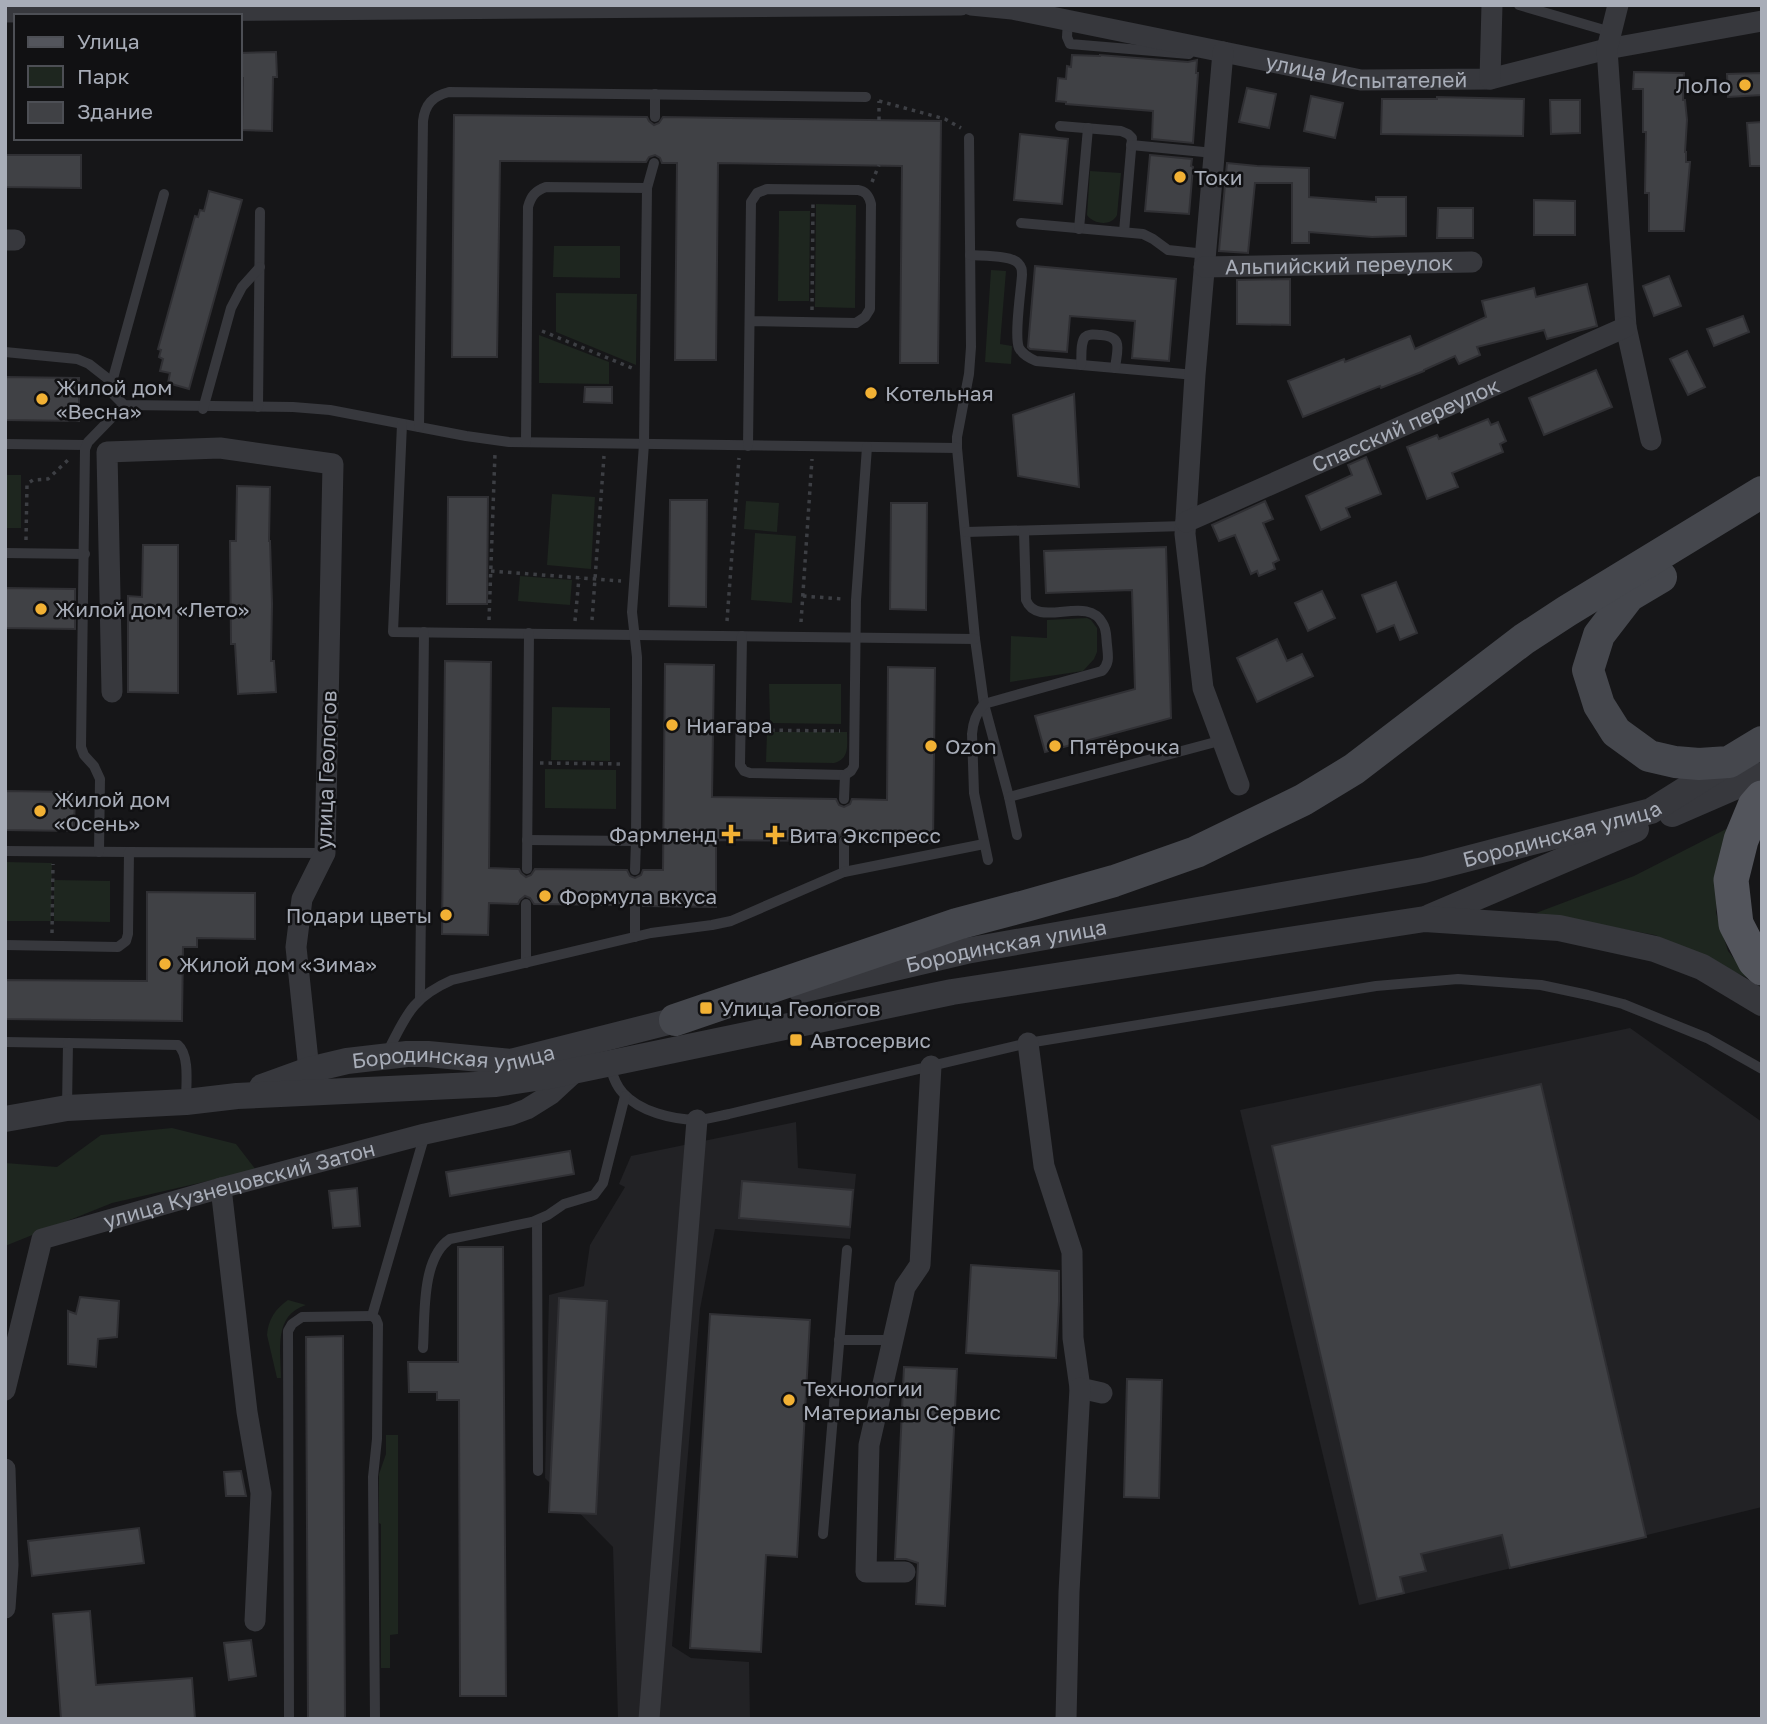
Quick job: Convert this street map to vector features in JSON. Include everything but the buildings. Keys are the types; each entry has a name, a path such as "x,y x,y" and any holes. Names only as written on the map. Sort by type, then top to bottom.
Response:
{"main road":[{"path":"675,1020 957,924 1115,881 1196,852 1272,816 1354,769 1524,639 1762,492"},
{"path":"1729,762 1699,764 1648,756 1616,732 1599,705 1588,670 1599,635 1629,596 1762,517"},
{"name":"Бородинская улица","path":"1729,762 1762,742"},
{"path":"1762,798 1755,806 1741,840 1731,880 1736,923 1755,961 1762,968"}],"street":[{"path":"5,12 961,5"},
{"name":"улица Испытателей","path":"971,5 999,7 1068,20 1223,55 1361,80 1490,79 1609,40 1762,21"},
{"path":"1490,79 1492,5"},
{"path":"1618,5 1609,40 1626,327 1651,440"},
{"path":"1223,55 1195,375 1186,524 1203,688 1239,785"},
{"name":"Альпийский переулок","path":"1205,260 1472,262"},
{"name":"Спасский переулок","path":"1186,524 1626,327"},
{"name":"улица Геологов","path":"112,692 107,452 220,448 333,464 325,853 302,899 296,947 309,1070"},
{"name":"Бородинская улица","path":"237,1096 309,1070 386,1056 428,1054 511,1062 966,951 1424,870 1651,811 1729,762"},
{"path":"1425,919 1762,775"},
{"path":"1425,919 1559,928 1656,949 1702,967 1762,1003"},
{"name":"Бородинская улица","path":"5,1119 68,1108 186,1102 237,1096 496,1084 577,1070 952,992 1425,919"},
{"path":"1028,1043 1044,1166 1072,1252 1073,1338 1080,1388 1069,1592 1066,1719"},
{"path":"905,1572 866,1572 869,1446 905,1287 920,1265 931,1066"},
{"name":"улица Кузнецовский Затон","path":"5,1390 42,1240 221,1188 425,1134 511,1115 527,1109 551,1094 577,1070"},
{"path":"649,1719 697,1120"},
{"path":"221,1188 247,1412 261,1493 255,1621"},
{"path":"1080,1388 1102,1393"},
{"path":"5,1469 8,1566 5,1608"}],"lane":[{"path":"1519,5 1609,40"},
{"path":"419,428 423,121 428,104 440,94 866,97"},
{"path":"655,94 655,117"},
{"path":"1060,126 1124,132 1132,138 1124,232"},
{"path":"1079,229 1088,128"},
{"path":"969,138 970,361 957,448 975,639 984,704 1017,835"},
{"path":"1131,145 1214,153"},
{"path":"635,870 638,683 632,612 644,444 647,188 654,163"},
{"path":"526,442 528,207 533,194 546,187 647,188"},
{"path":"744,446 750,321 751,202 757,193 767,189 858,190 870,197 870,309 865,317 856,323 750,321"},
{"path":"164,194 112,382 113,394 124,405 293,407 330,410 419,428 526,442 957,448"},
{"path":"258,407 260,212"},
{"path":"1021,223 1148,236 1163,247 1205,260"},
{"path":"970,255 1011,258 1019,264 1022,275 1017,341 1022,353 1028,358 1195,375"},
{"path":"203,407 231,308 242,287 260,267"},
{"path":"1081,365 1083,341 1091,334 1111,336 1115,339 1118,344 1115,368"},
{"path":"5,352 77,359 89,364 112,382"},
{"path":"99,852 100,779 81,747 85,454 86,445 124,405"},
{"path":"402,424 393,632 975,639"},
{"path":"5,444 86,445"},
{"path":"742,636 740,765 746,772 845,775 851,771 854,766 856,600 867,447"},
{"path":"966,533 1186,524"},
{"path":"988,860 974,793 972,734 975,717 984,704 1098,672 1107,664 1105,630 1101,620 1093,613 1037,612 1029,607 1026,600 1024,531"},
{"path":"5,553 85,554"},
{"path":"421,998 424,632"},
{"path":"527,869 529,633"},
{"path":"1009,797 1223,740"},
{"path":"844,799 845,775"},
{"path":"527,840 636,841"},
{"path":"844,841 844,873"},
{"path":"386,1056 406,1017 421,998 435,987 452,980 651,933 712,925 731,920 844,873 984,844"},
{"path":"5,850 325,853"},
{"path":"5,945 118,947 126,941 129,852"},
{"path":"526,904 526,963"},
{"path":"635,905 635,937"},
{"path":"609,1063 621,1091 636,1104 657,1113 697,1120 1028,1043 1376,986 1458,979 1541,985 1623,1004 1707,1038 1762,1069"},
{"path":"5,1042 178,1045 184,1050 186,1057 186,1102"},
{"path":"68,1043 68,1108"},
{"path":"423,1348 426,1289 440,1246 450,1239 537,1221 564,1204 589,1198 603,1183 625,1096"},
{"path":"372,1316 425,1134"},
{"path":"537,1221 538,1471"},
{"path":"823,1534 847,1250"},
{"path":"289,1719 288,1331 292,1324 302,1317 372,1316 378,1324 378,1431 373,1476 375,1719"},
{"path":"839,1340 893,1340"}],"path":[{"path":"879,120 879,101 949,120 969,138"},
{"path":"811,322 813,189"},
{"path":"527,326 645,373"},
{"path":"488,633 496,440"},
{"path":"591,634 605,444"},
{"path":"25,553 27,484 51,477 86,445"},
{"path":"726,636 744,446"},
{"path":"800,637 813,446"},
{"path":"491,571 634,582"},
{"path":"575,634 579,578"},
{"path":"803,596 856,600"},
{"path":"741,730 855,731"},
{"path":"528,763 636,764"},
{"path":"52,946 53,851"}],"shaded area":[{"path":"1630,1028 1762,1122 1762,1507 1359,1605 1240,1110"},
{"path":"796,1122 798,1168 856,1174 850,1239 715,1229 700,1309 672,1646 691,1658 749,1662 750,1719 618,1719 613,1547 545,1478 549,1295 584,1286 590,1245 625,1187 619,1184 631,1156"}],"green space":[{"path":"1090,171 1121,173 1117,215 1106,223 1098,222 1087,215"},
{"path":"816,204 856,205 855,308 815,307"},
{"path":"779,211 810,211 809,301 778,301"},
{"path":"554,246 620,246 620,278 553,277"},
{"path":"991,270 1006,271 1000,344 1012,346 1011,364 985,362"},
{"path":"556,293 637,294 636,365 556,332"},
{"path":"539,335 609,362 609,384 539,383"},
{"path":"5,475 21,475 21,528 5,528"},
{"path":"552,494 595,497 591,569 547,565"},
{"path":"746,501 779,503 777,532 744,529"},
{"path":"755,533 796,536 792,603 751,600"},
{"path":"520,576 572,580 570,605 518,601"},
{"path":"1087,618 1097,628 1097,652 1083,671 1010,682 1011,636 1047,638 1047,620"},
{"path":"769,684 841,684 841,724 770,723"},
{"path":"552,707 610,708 610,761 551,760"},
{"path":"767,732 847,732 845,755 834,763 766,762"},
{"path":"545,769 616,770 616,809 545,808"},
{"path":"1738,823 1719,866 1716,913 1728,951 1750,979 1655,935 1536,913 1634,876"},
{"path":"5,862 52,863 51,921 5,921"},
{"path":"54,880 110,881 110,922 54,921"},
{"path":"172,1128 236,1144 256,1170 112,1203 5,1246 5,1163 57,1167 101,1135"},
{"path":"288,1300 306,1305 295,1310 284,1325 280,1346 281,1378 277,1378 267,1335 273,1315"},
{"path":"386,1435 398,1435 398,1634 390,1635 390,1668 381,1668 379,1474 386,1454"}],"place":[{"name":"ЛоЛо","path":"1745,85"},
{"name":"Токи","path":"1180,177"},
{"name":"Котельная","path":"871,393"},
{"name":"Жилой дом «Весна»","path":"42,399"},
{"name":"Жилой дом «Лето»","path":"41,609"},
{"name":"Ниагара","path":"672,725"},
{"name":"Ozon","path":"931,746"},
{"name":"Пятёрочка","path":"1055,746"},
{"name":"Жилой дом «Осень»","path":"40,811"},
{"name":"Фармленд","path":"731,834"},
{"name":"Вита Экспресс","path":"775,835"},
{"name":"Формула вкуса","path":"545,896"},
{"name":"Подари цветы","path":"446,915"},
{"name":"Жилой дом «Зима»","path":"165,964"},
{"name":"Улица Геологов","path":"706,1008"},
{"name":"Автосервис","path":"796,1040"},
{"name":"Технологии Материалы Сервис","path":"789,1400"}]}
